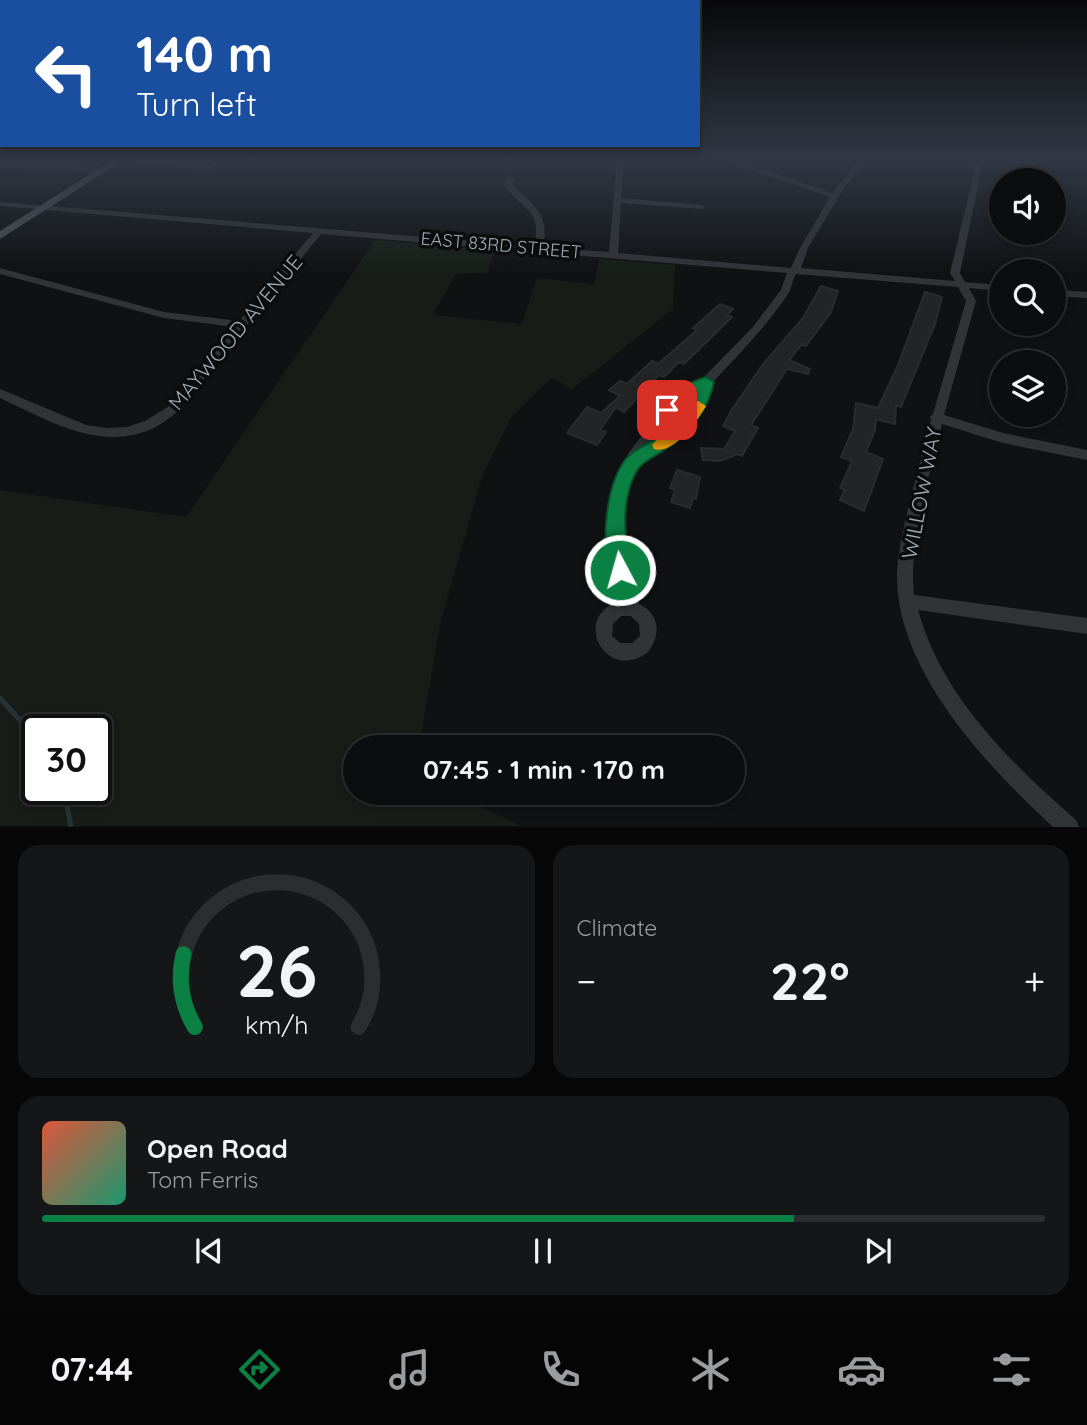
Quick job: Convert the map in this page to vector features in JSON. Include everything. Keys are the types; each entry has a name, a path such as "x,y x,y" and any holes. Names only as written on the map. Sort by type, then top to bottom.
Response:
{"main road":[{"path":"0,236 60,198"}],"street":[{"path":"520,198 538,216 544,229 538,248"},
{"path":"623,608 617,505 622,484 642,442 667,410 685,393 706,382 756,330 786,290 793,272 834,198"},
{"name":"WILLOW WAY","path":"972,198 955,273 971,301 936,416 905,552 907,601 922,646 943,687 981,741 1034,796 1069,827"},
{"path":"613,255 618,200 702,206"},
{"name":"EAST 83RD STREET","path":"0,204 989,287"},
{"name":"MAYWOOD AVENUE","path":"0,393 90,432 111,435 146,427 172,410 319,231"},
{"path":"0,271 164,315 242,325"},
{"path":"1066,294 1087,296"},
{"path":"633,463 673,436 702,401 706,382"},
{"path":"936,416 1003,438 1087,455"},
{"path":"907,601 1087,626"}],"shaded area":[{"path":"375,240 495,250 487,273 456,274 433,315 522,324 537,278 594,284 600,259 675,265 673,309 572,389 551,378 511,418 482,477 441,620 421,735 343,735 343,805 477,805 522,826 0,826 0,490 186,517"}],"building":[{"path":"821,286 838,291 831,312 806,346 802,344 789,360 810,369 808,374 787,369 751,425 758,428 742,456 738,454 720,461 703,460 701,448 724,449 735,431 723,426 731,411 763,364 803,318"},
{"path":"925,292 942,297 935,324 901,407 896,405 895,424 876,419 875,430 866,452 883,459 864,511 840,500 845,490 840,488 852,461 841,457 853,429 856,403 878,408 898,365"},
{"path":"720,304 733,309 727,315 732,317 684,364 679,362 664,377 659,375 624,412 616,407 600,430 606,432 597,445 567,433 587,407 601,413 620,396 609,390 620,381 627,384 652,361 658,364 697,330 693,328"},
{"path":"677,470 700,477 696,499 693,498 690,508 671,502 675,490 670,488"}],"waterway":[{"path":"0,698 21,721"},
{"path":"67,805 71,827"}],"slow traffic":[{"path":"660,445 673,436 698,406"}],"route":[{"path":"620,570 617,505 622,484 633,463 673,436 690,417 702,401 706,382 685,393 667,410"}]}
